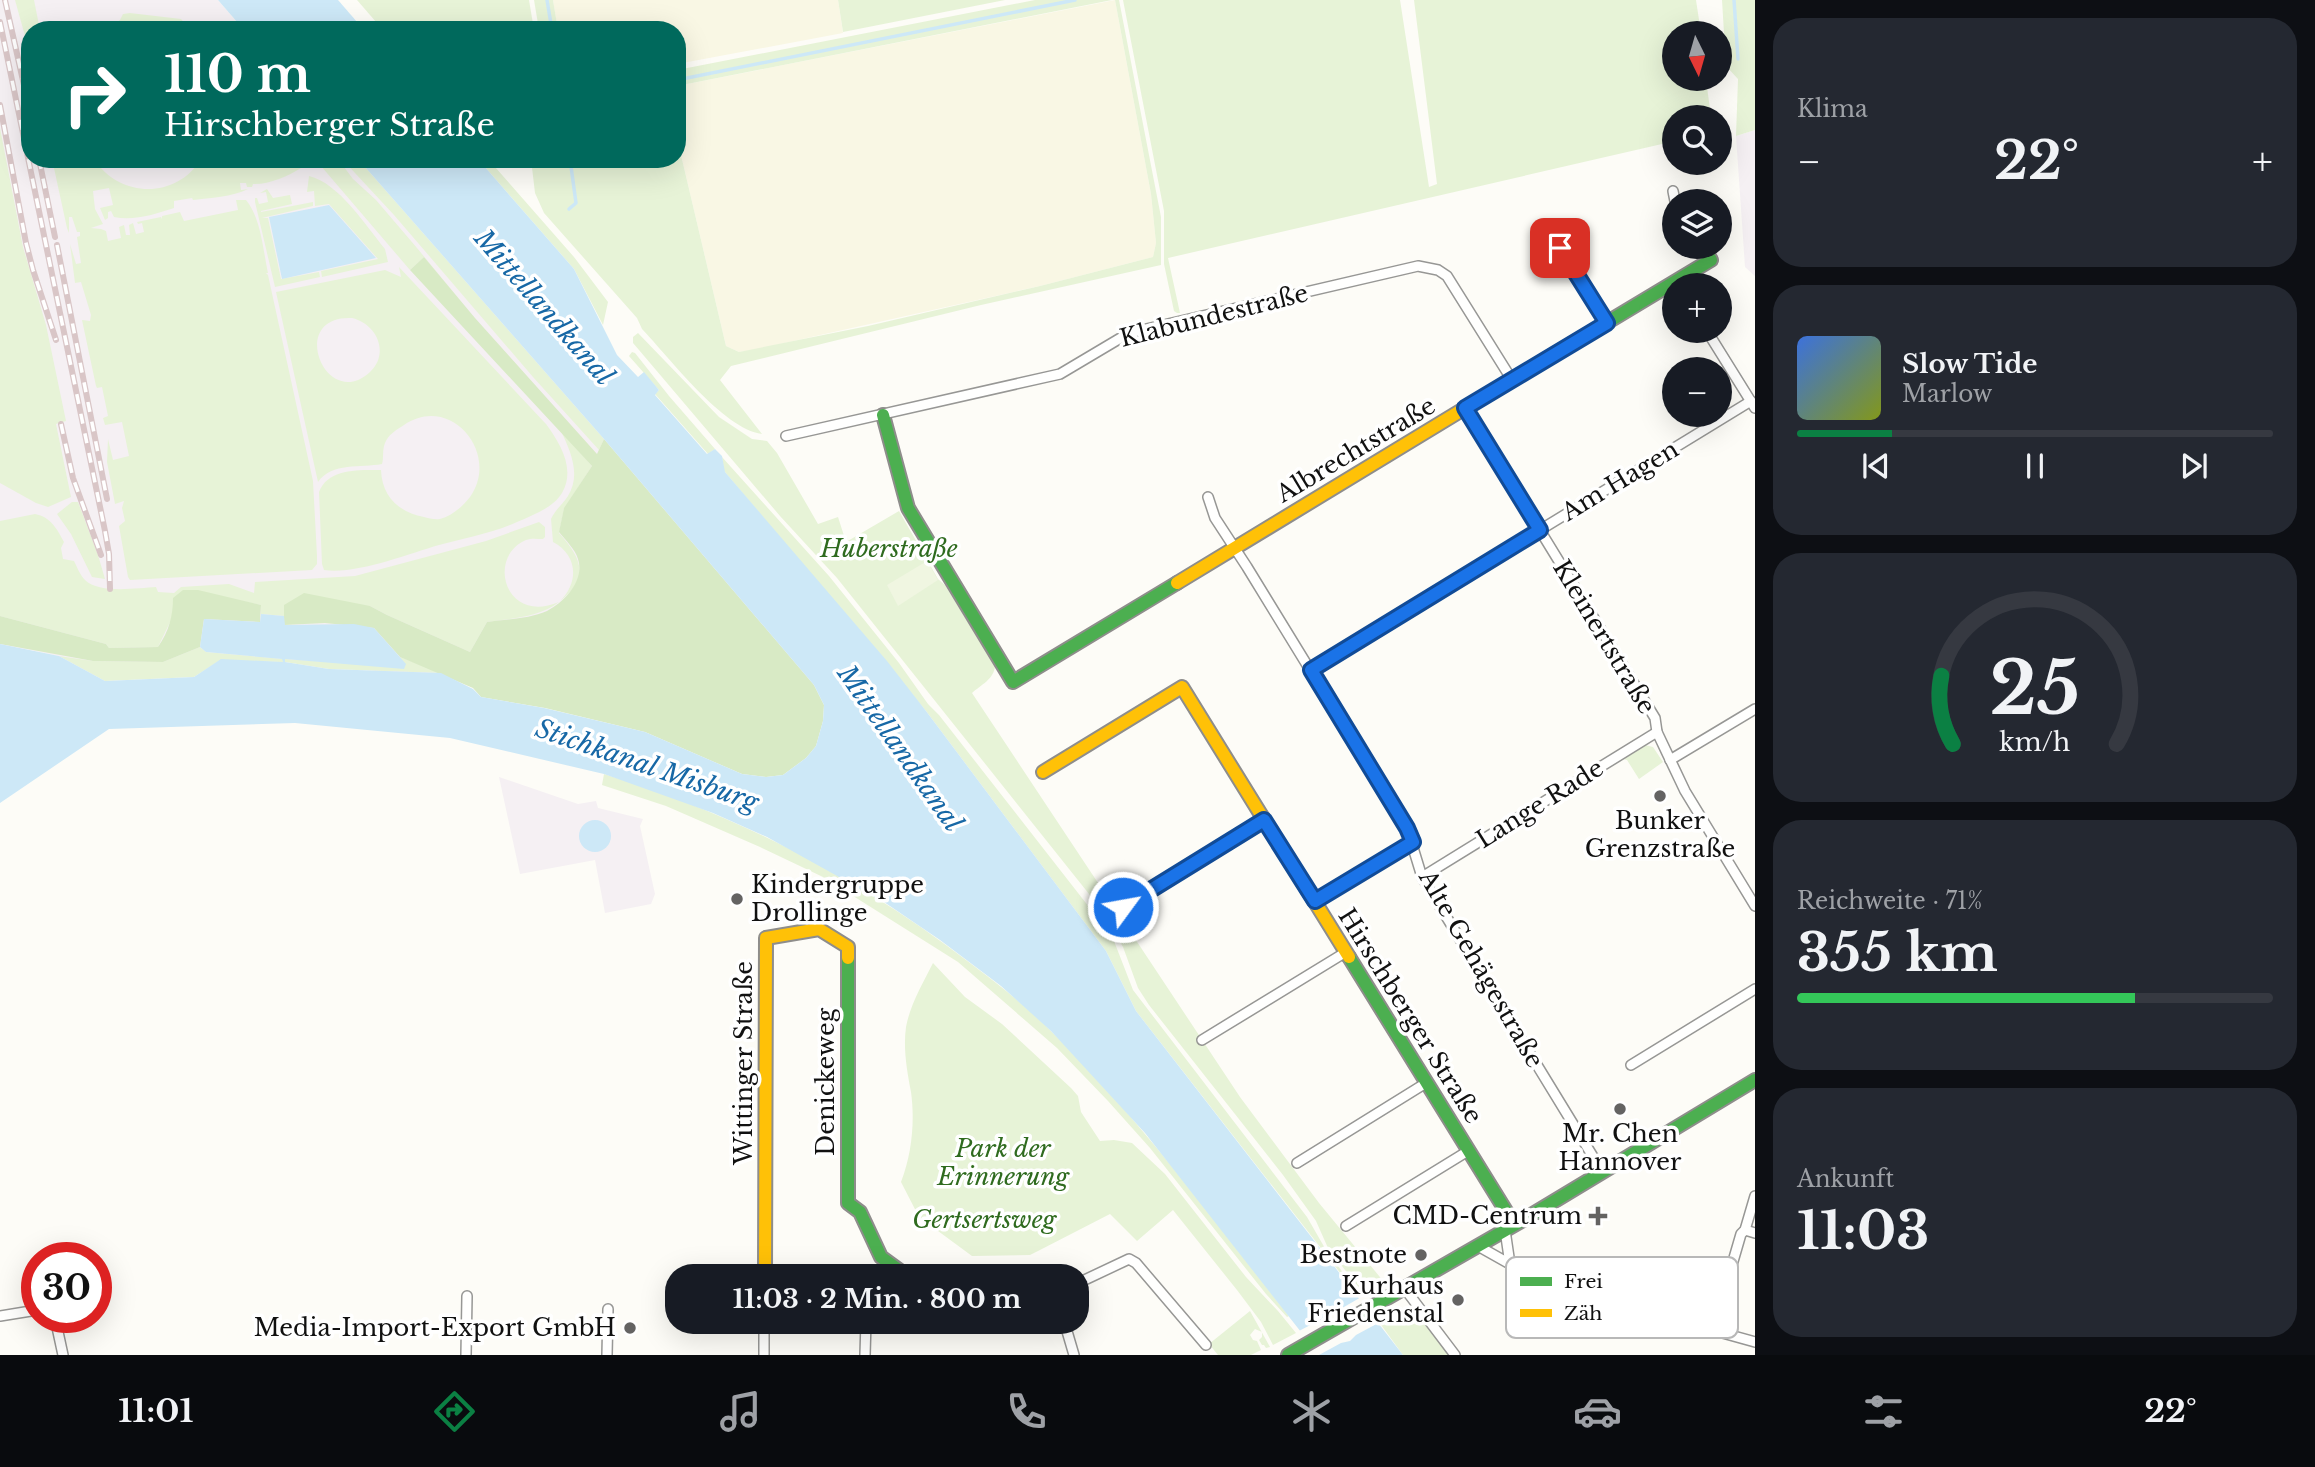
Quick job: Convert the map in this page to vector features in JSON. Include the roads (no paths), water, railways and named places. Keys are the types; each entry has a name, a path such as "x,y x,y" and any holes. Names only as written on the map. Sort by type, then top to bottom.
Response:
{"street":[{"path":"1547,229 1607,323"},
{"name":"Albrechtstraße","path":"1692,273 1710,259"},
{"name":"Klabundestraße","path":"786,436 1060,374 1129,333 1418,266 1438,270 1447,276 1512,380"},
{"name":"Albrechtstraße","path":"883,415 908,508 1013,682 1662,292"},
{"path":"1715,343 1753,404"},
{"name":"Am Hagen","path":"1311,670 1753,404"},
{"name":"Kleinertstraße","path":"1465,408 1655,718 1657,732 1690,801 1755,906"},
{"path":"1208,498 1214,518 1235,548"},
{"name":"Alte Gehägestraße","path":"1235,548 1407,828 1422,877 1603,1173"},
{"name":"Hirschberger Straße","path":"1042,772 1182,687 1468,1151 1509,1227"},
{"path":"1670,760 1755,709"},
{"name":"Lange Rade","path":"1422,877 1657,732"},
{"path":"1123,907 1264,820"},
{"path":"1315,901 1413,842"},
{"name":"Wittinger Straße","path":"765,1264 766,938 819,929 848,947"},
{"name":"Denickeweg","path":"848,947 847,1196 848,1203 860,1212 881,1257 890,1264"},
{"path":"1202,1040 1346,952"},
{"path":"1631,1065 1755,989"},
{"path":"1292,1353 1603,1173 1755,1080"},
{"path":"1297,1163 1426,1083"},
{"path":"1346,1226 1468,1151"},
{"path":"1734,1257 1755,1196"},
{"path":"1509,1227 1510,1257"},
{"path":"1745,1230 1755,1233"},
{"path":"1478,1245 1506,1262"},
{"path":"1089,1278 1129,1259 1136,1263 1206,1345"},
{"path":"1405,1289 1455,1355"},
{"path":"466,1355 467,1296"},
{"path":"607,1355 608,1309"},
{"path":"0,1317 21,1313"},
{"path":"58,1333 63,1355"},
{"path":"764,1334 764,1355"},
{"path":"865,1355 866,1334"},
{"path":"1067,1334 1074,1355"},
{"path":"1738,1337 1755,1342"}],"water":[{"path":"218,0 338,0 356,21 236,21"},
{"path":"366,168 486,168 574,269 617,355 638,377 644,372 659,390 655,395 707,454 715,449 722,456 725,472 887,661 926,711 1106,951 1136,1011 1403,1355 1319,1355 1145,1133 1051,1031 1001,986 884,902 767,837 713,813 604,774 450,738 295,723 109,729 0,803 0,644 59,656 105,681 194,677 221,659 283,662 282,659 206,652 200,647 204,619 260,622 261,614 284,616 285,625 354,624 374,628 406,664 404,669 285,659 285,662 329,669 441,673 473,689 481,697 544,708 645,732 742,774 766,777 783,775 806,758 816,746 824,705 814,685 604,439"},
{"path":"329,205 376,258 282,279 269,217"},
{"path":"595,820 606,825 611,836 606,847 595,852 584,847 579,836 584,825"}],"waterway":[{"path":"547,0 550,21"},
{"path":"686,78 1075,0"},
{"path":"1734,0 1738,59"},
{"path":"569,209 576,203 571,168"}],"railway":[{"path":"5,0 21,72"},
{"path":"0,22 21,124"},
{"path":"0,105 26,243 56,340"},
{"path":"30,168 105,531 110,589"},
{"path":"41,168 55,237"},
{"path":"57,245 107,499"},
{"path":"61,424 73,478 101,555"}],"place":[{"name":"Bunker Grenzstraße","path":"1660,796"},
{"name":"Kindergruppe Drollinge","path":"737,899"},
{"name":"Mr. Chen Hannover","path":"1620,1109"},
{"name":"CMD-Centrum","path":"1598,1216"},
{"name":"Bestnote","path":"1421,1255"},
{"name":"Kurhaus Friedenstal","path":"1458,1300"},
{"name":"Media-Import-Export GmbH","path":"630,1328"}],"water label":[{"name":"Mittellandkanal","path":"544,307"},
{"name":"Mittellandkanal","path":"900,748"},
{"name":"Stichkanal Misburg","path":"647,765"}],"park label":[{"name":"Huberstraße","path":"889,549"},
{"name":"Park der Erinnerung","path":"1003,1163"},
{"name":"Gertsertsweg","path":"984,1220"}]}
